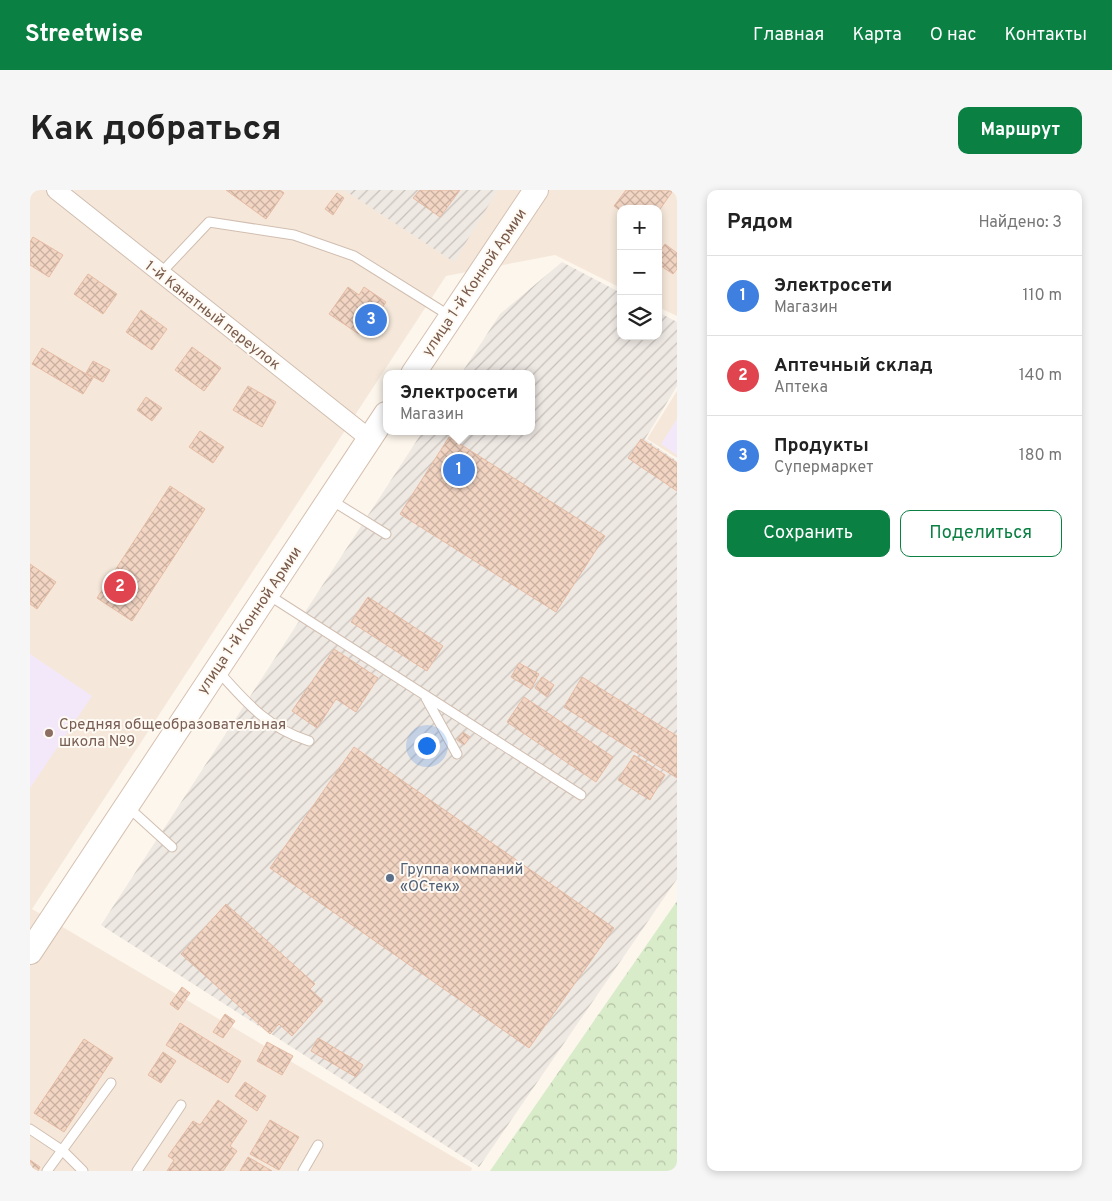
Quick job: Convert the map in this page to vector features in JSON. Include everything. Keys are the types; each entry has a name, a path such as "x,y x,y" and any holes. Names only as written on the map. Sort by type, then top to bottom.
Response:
{"main road":[{"name":"улица 1-й Конной Армии","path":"416,370 536,190"},
{"name":"улица 1-й Конной Армии","path":"30,950 216,668 331,500 383,418"}],"street":[{"name":"1-й Канатный переулок","path":"56,190 370,438"}],"lane":[{"path":"160,274 209,222 227,224 294,235 354,256 450,316"},
{"path":"331,500 386,534"},
{"path":"266,594 581,795"},
{"path":"216,668 261,717 289,735 309,741"},
{"path":"424,695 457,754"},
{"path":"126,805 172,847"},
{"path":"47,1171 111,1083"},
{"path":"137,1171 181,1105"},
{"path":"30,1129 63,1150 83,1171"},
{"path":"303,1171 318,1144"}],"shaded area":[{"path":"30,190 677,190 677,316 662,309 662,205 617,205 617,286 555,255 446,276 32,909 472,1168 471,1171 30,1171"},
{"path":"344,190 498,190 454,262"},
{"path":"562,262 617,291 617,340 662,340 662,314 677,322 677,386 645,439 677,461 677,879 479,1167 101,925 420,435 535,435 535,370 464,370 500,314"},
{"path":"677,391 677,458 647,439"},
{"path":"677,419 677,455 661,444"},
{"name":"Средняя общеобразовательная школа №9","path":"30,654 92,696 30,788"}],"green space":[{"path":"677,901 677,1171 490,1171"}],"building":[{"path":"226,190 280,190 284,193 266,219"},
{"path":"420,190 460,190 440,217 413,198"},
{"path":"626,190 670,190 672,192 662,206 617,205 617,208 614,206"},
{"path":"337,193 344,198 333,215 325,209"},
{"path":"33,237 63,255 49,277 30,265 30,242"},
{"path":"665,244 677,253 677,269 673,274 662,267 662,248"},
{"path":"88,274 117,294 103,314 74,294"},
{"path":"348,287 359,295 364,287 386,302 368,329 364,327 359,334 329,314"},
{"path":"141,310 167,329 152,350 126,332"},
{"path":"192,347 221,368 204,391 175,370"},
{"path":"42,348 93,378 83,394 32,364"},
{"path":"93,361 110,370 103,382 86,373"},
{"path":"248,386 276,402 262,427 233,410"},
{"path":"146,397 162,408 152,421 137,410"},
{"path":"200,431 224,447 213,463 189,447"},
{"path":"449,437 605,536 556,612 400,514"},
{"path":"641,439 677,463 677,491 628,458"},
{"path":"170,486 205,509 132,621 97,598"},
{"path":"30,564 56,582 37,609 30,604"},
{"path":"368,597 443,646 427,671 351,622"},
{"path":"334,649 378,678 356,712 336,699 317,728 292,711"},
{"path":"519,663 539,674 531,689 511,677"},
{"path":"542,677 554,685 547,697 535,688"},
{"path":"582,677 677,736 677,778 564,707"},
{"path":"524,697 613,757 596,782 507,722"},
{"path":"463,732 470,737 464,745 457,740"},
{"path":"354,747 614,928 529,1048 270,868"},
{"path":"634,755 665,775 650,800 618,780"},
{"path":"226,904 315,984 310,989 323,1001 292,1036 279,1024 270,1034 181,954"},
{"path":"182,987 190,993 178,1010 170,1004"},
{"path":"225,1014 235,1021 223,1038 213,1032"},
{"path":"180,1023 241,1061 228,1083 166,1045"},
{"path":"318,1038 363,1065 356,1077 311,1051"},
{"path":"84,1039 113,1058 64,1132 34,1113"},
{"path":"267,1042 293,1056 282,1075 257,1061"},
{"path":"163,1052 176,1061 161,1083 148,1075"},
{"path":"245,1082 266,1096 257,1111 235,1096"},
{"path":"218,1100 247,1121 230,1146 237,1151 223,1171 167,1171 174,1160 168,1156 193,1121 200,1125"},
{"path":"270,1120 299,1137 279,1170 250,1154"},
{"path":"248,1157 272,1171 240,1171"},
{"path":"30,1160 40,1167 38,1171 30,1171"}],"place":[{"name":"Продукты","path":"371,320"},
{"name":"Электросети","path":"459,470"},
{"name":"Аптечный склад","path":"120,587"},
{"name":"Средняя общеобразовательная школа №9","path":"49,733"},
{"name":"Группа компаний «ОСтек»","path":"390,878"}]}
